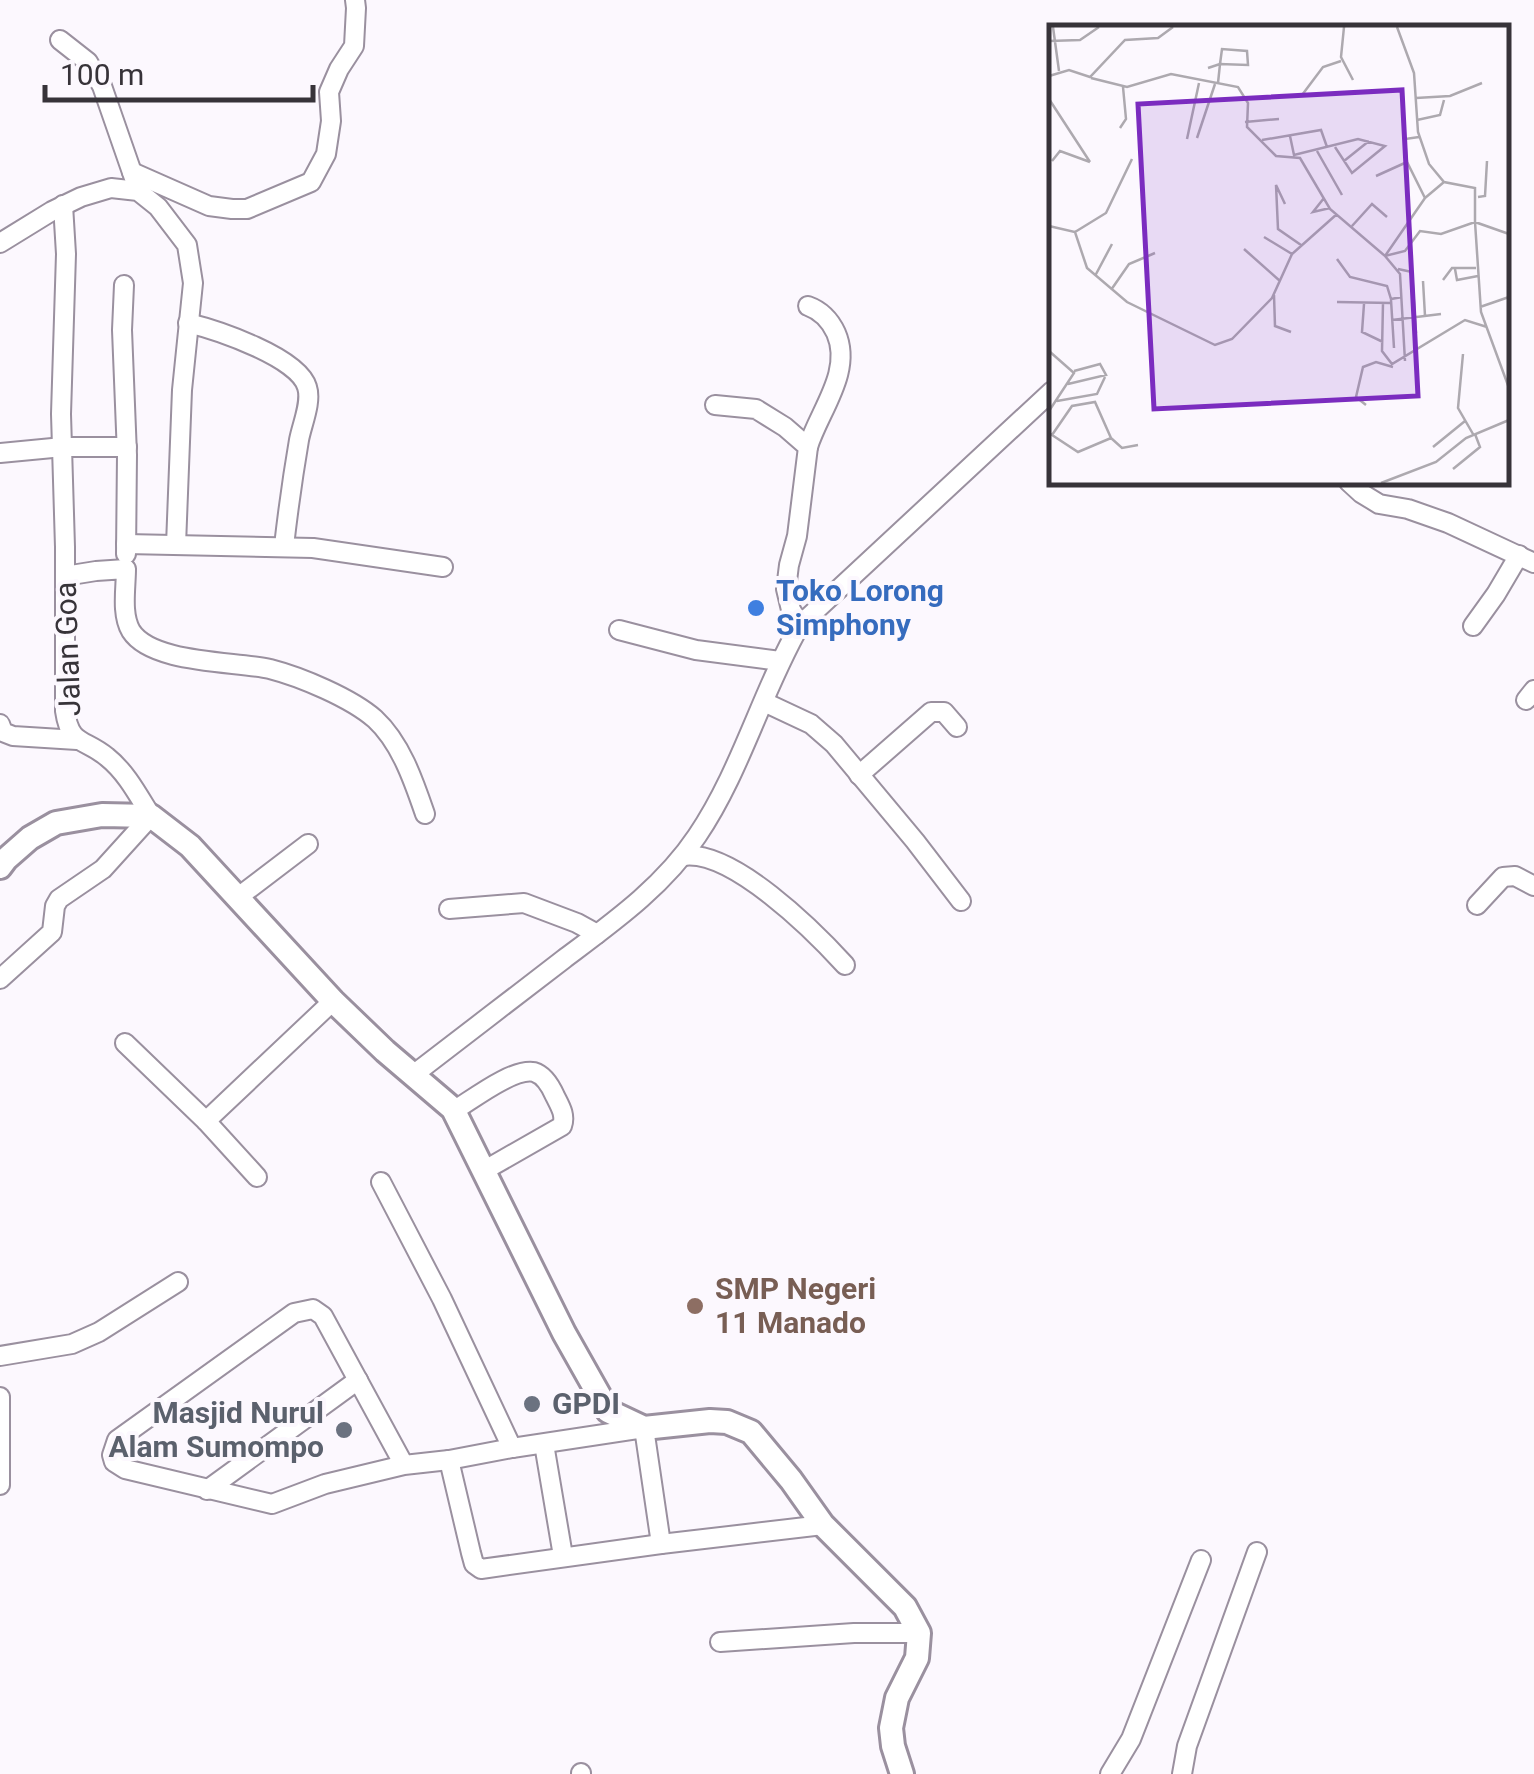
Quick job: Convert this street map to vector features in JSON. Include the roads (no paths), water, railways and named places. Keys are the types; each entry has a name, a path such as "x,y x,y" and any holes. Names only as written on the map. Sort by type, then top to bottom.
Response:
{"street":[{"path":"132,172 209,206 247,209 311,182 326,154 331,121 329,92 354,46 355,0"},
{"path":"60,40 88,62 102,86 138,191"},
{"path":"0,244 63,206 111,188 138,191 158,206 188,245 193,283 182,390 176,544"},
{"name":"Jalan Goa","path":"63,206 65,711 68,727 77,740 106,756 130,781 151,816"},
{"path":"124,285 126,615 132,632 176,656 288,674 359,708 391,739 425,814"},
{"path":"800,625 786,590 788,564 797,536 808,447 830,396 842,354 832,324 808,306"},
{"path":"188,323 213,329 272,355 307,383 309,396 284,546"},
{"path":"413,1075 632,907 683,856 709,816 800,625 1049,394"},
{"path":"715,406 756,409 808,447"},
{"path":"0,453 127,446"},
{"path":"1352,485 1380,504 1428,515 1526,559 1472,626"},
{"path":"126,544 284,546 346,551 443,567"},
{"path":"65,576 126,569"},
{"path":"619,630 696,650 780,661"},
{"path":"764,702 811,724 834,744 961,902"},
{"path":"859,774 931,712 944,712 957,727"},
{"path":"0,724 3,732 14,736 77,740"},
{"path":"0,867 30,838 56,823 102,814 151,816 190,846 333,1001 454,1110 564,1333 608,1411 644,1428"},
{"path":"0,980 52,932 59,899 103,870 151,816"},
{"path":"237,898 308,844"},
{"path":"683,856 712,860 748,879 798,916 845,965"},
{"path":"1477,905 1504,877 1515,876 1534,886"},
{"path":"449,909 524,903 597,934"},
{"path":"206,1121 333,1001"},
{"path":"124,1043 206,1121 256,1176"},
{"path":"454,1110 512,1076 528,1072 543,1077 554,1092 564,1116 562,1126 485,1170"},
{"path":"381,1182 442,1299 512,1448"},
{"path":"0,1356 72,1344 99,1332 178,1282"},
{"path":"404,1465 322,1316 314,1309 294,1313 117,1440 112,1455 114,1462 125,1469 272,1504 325,1484 404,1465 644,1428 727,1422 751,1432 823,1525 905,1606 919,1633 916,1658 896,1698 891,1728 892,1746 902,1774"},
{"path":"206,1490 358,1380"},
{"path":"0,1397 0,1485"},
{"path":"644,1428 661,1544"},
{"path":"544,1444 563,1556"},
{"path":"449,1460 474,1564 481,1569 823,1525"},
{"path":"1182,1774 1187,1746 1258,1552"},
{"path":"1110,1774 1131,1740 1201,1560"},
{"path":"720,1642 854,1632 919,1633"}],"place":[{"name":"Toko Lorong Simphony","path":"756,608"},
{"name":"SMP Negeri 11 Manado","path":"695,1306"},
{"name":"GPDI","path":"532,1404"},
{"name":"Masjid Nurul Alam Sumompo","path":"344,1430"}]}
